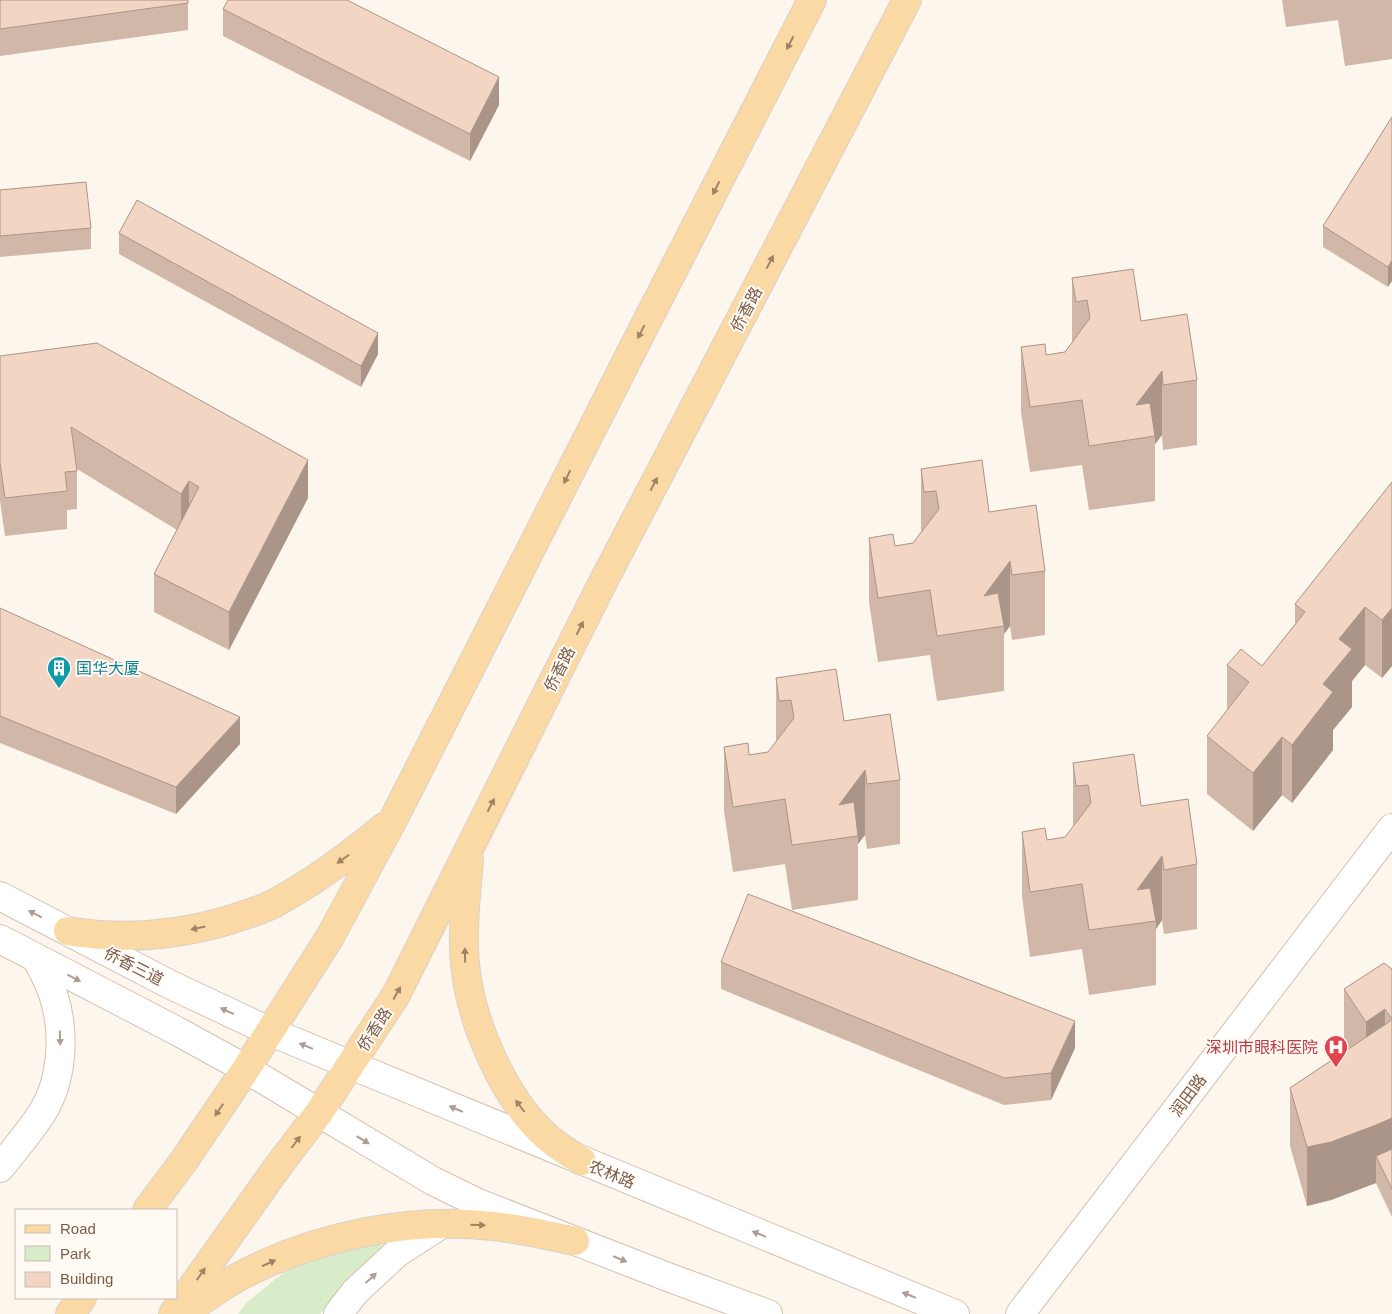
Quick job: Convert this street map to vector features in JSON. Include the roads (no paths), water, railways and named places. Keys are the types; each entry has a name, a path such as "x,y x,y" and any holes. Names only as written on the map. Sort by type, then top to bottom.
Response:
{"main road":[{"name":"侨香路","path":"173,1314 279,1164 318,1114 352,1065 396,995 603,582 908,0"},
{"path":"148,1209 183,1162 271,1032 330,937 394,818 807,5"},
{"path":"68,931 96,936 150,935 183,931 245,916 274,904 313,880 351,854 394,818"},
{"name":"润田路","path":"1020,1314 1392,828"},
{"path":"470,848 464,922 466,971 480,1029 503,1080 531,1121 547,1137 582,1161"},
{"name":"侨香三道","path":"0,896 171,985 271,1032"},
{"path":"0,939 176,1030 246,1069 318,1114 433,1181 478,1203 768,1314"},
{"path":"0,1168 43,1112 55,1085 60,1058 58,1015 54,998 36,958"},
{"name":"农林路","path":"271,1032 955,1314"},
{"path":"182,1314 242,1275 303,1248 374,1229 442,1224 492,1225 575,1241"},
{"path":"338,1314 355,1292 397,1254 442,1224"}],"place":[{"name":"国华大厦","path":"59,689"},
{"name":"深圳市眼科医院","path":"1336,1068"}]}
